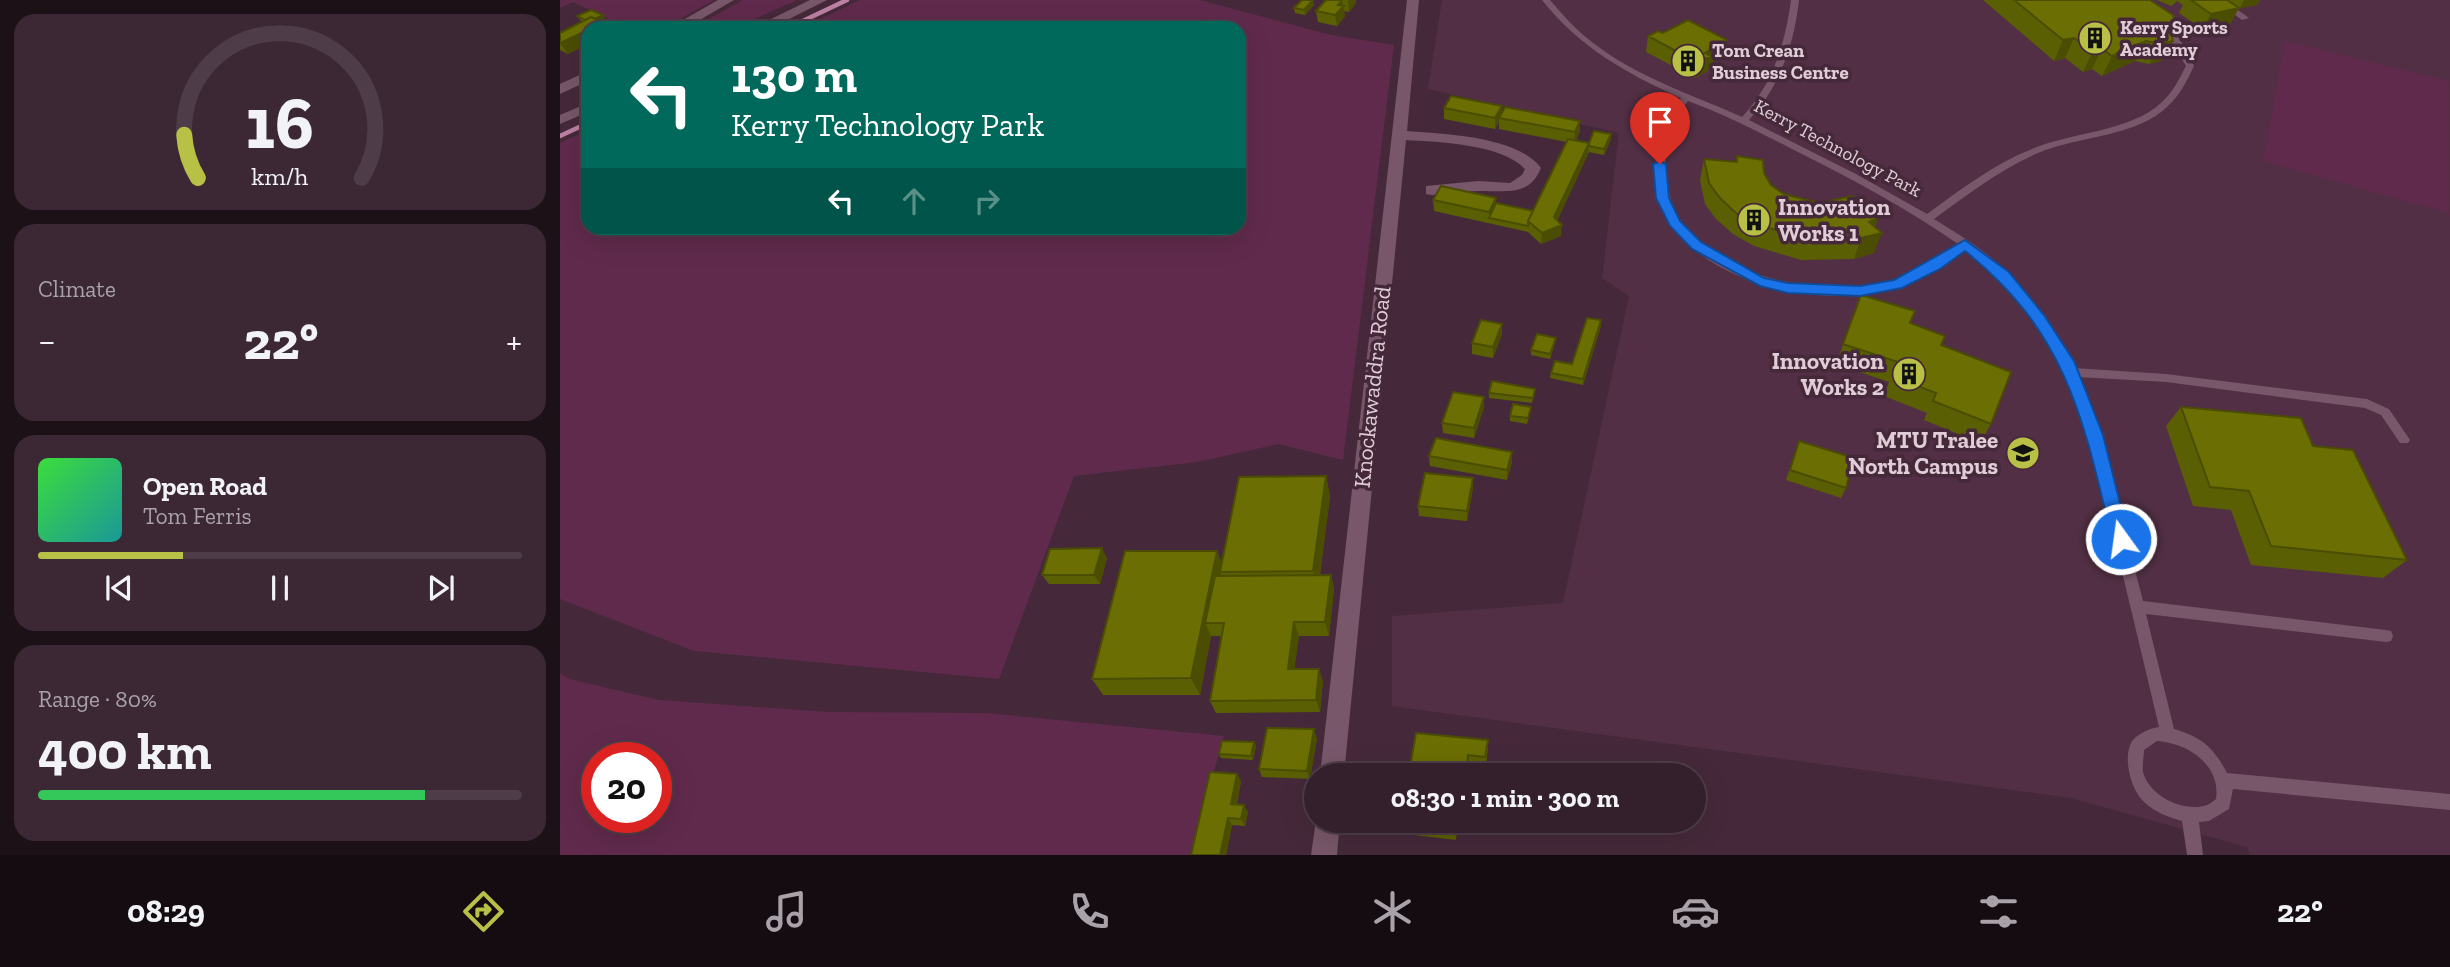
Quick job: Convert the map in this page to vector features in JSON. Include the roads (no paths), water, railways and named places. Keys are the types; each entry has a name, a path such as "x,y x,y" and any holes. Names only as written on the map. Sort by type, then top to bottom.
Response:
{"street":[{"path":"689,21 728,0"},
{"path":"775,21 821,0"},
{"name":"Knockawaddra Road","path":"1333,763 1372,378 1401,135 1404,70 1413,0"},
{"path":"560,90 581,79"},
{"path":"560,120 581,110"},
{"path":"1401,135 1447,138 1517,154 1529,161 1532,168 1529,178 1513,188 1478,186 1432,190"},
{"path":"1324,855 1327,833"}],"lane":[{"name":"Kerry Technology Park","path":"1546,0 1594,48 1685,99 1743,121 1837,167 1927,219 1965,244 2004,275 2029,306 2071,372 2095,435 2168,734"},
{"path":"1743,121 1762,102 1776,73 1788,43 1795,0"},
{"path":"1927,219 1964,193 2046,146 2133,124 2166,107 2183,85 2190,66 2180,42 2168,26 2137,0"},
{"path":"2219,0 2245,18"},
{"path":"1685,99 1674,114 1662,143 1662,198 1675,223 1697,246 1760,282 1788,288 1860,291 1897,284 1936,265 1965,244"},
{"path":"2071,372 2166,378 2367,404 2385,412 2404,440"},
{"path":"2137,607 2386,636"},
{"path":"2155,734 2168,734 2189,741 2208,755 2223,780 2225,793 2222,804 2214,812 2190,817 2161,805 2144,788 2134,768 2137,746 2155,734"},
{"path":"2223,780 2450,802"},
{"path":"2190,817 2195,855"}],"waterway":[{"path":"803,21 847,0"},
{"path":"560,136 581,126"}],"place":[{"name":"Kerry Sports Academy","path":"2095,38"},
{"name":"Tom Crean Business Centre","path":"1688,61"},
{"name":"Innovation Works 1","path":"1754,220"},
{"name":"Innovation Works 2","path":"1909,374"},
{"name":"MTU Tralee North Campus","path":"2023,453"}]}
